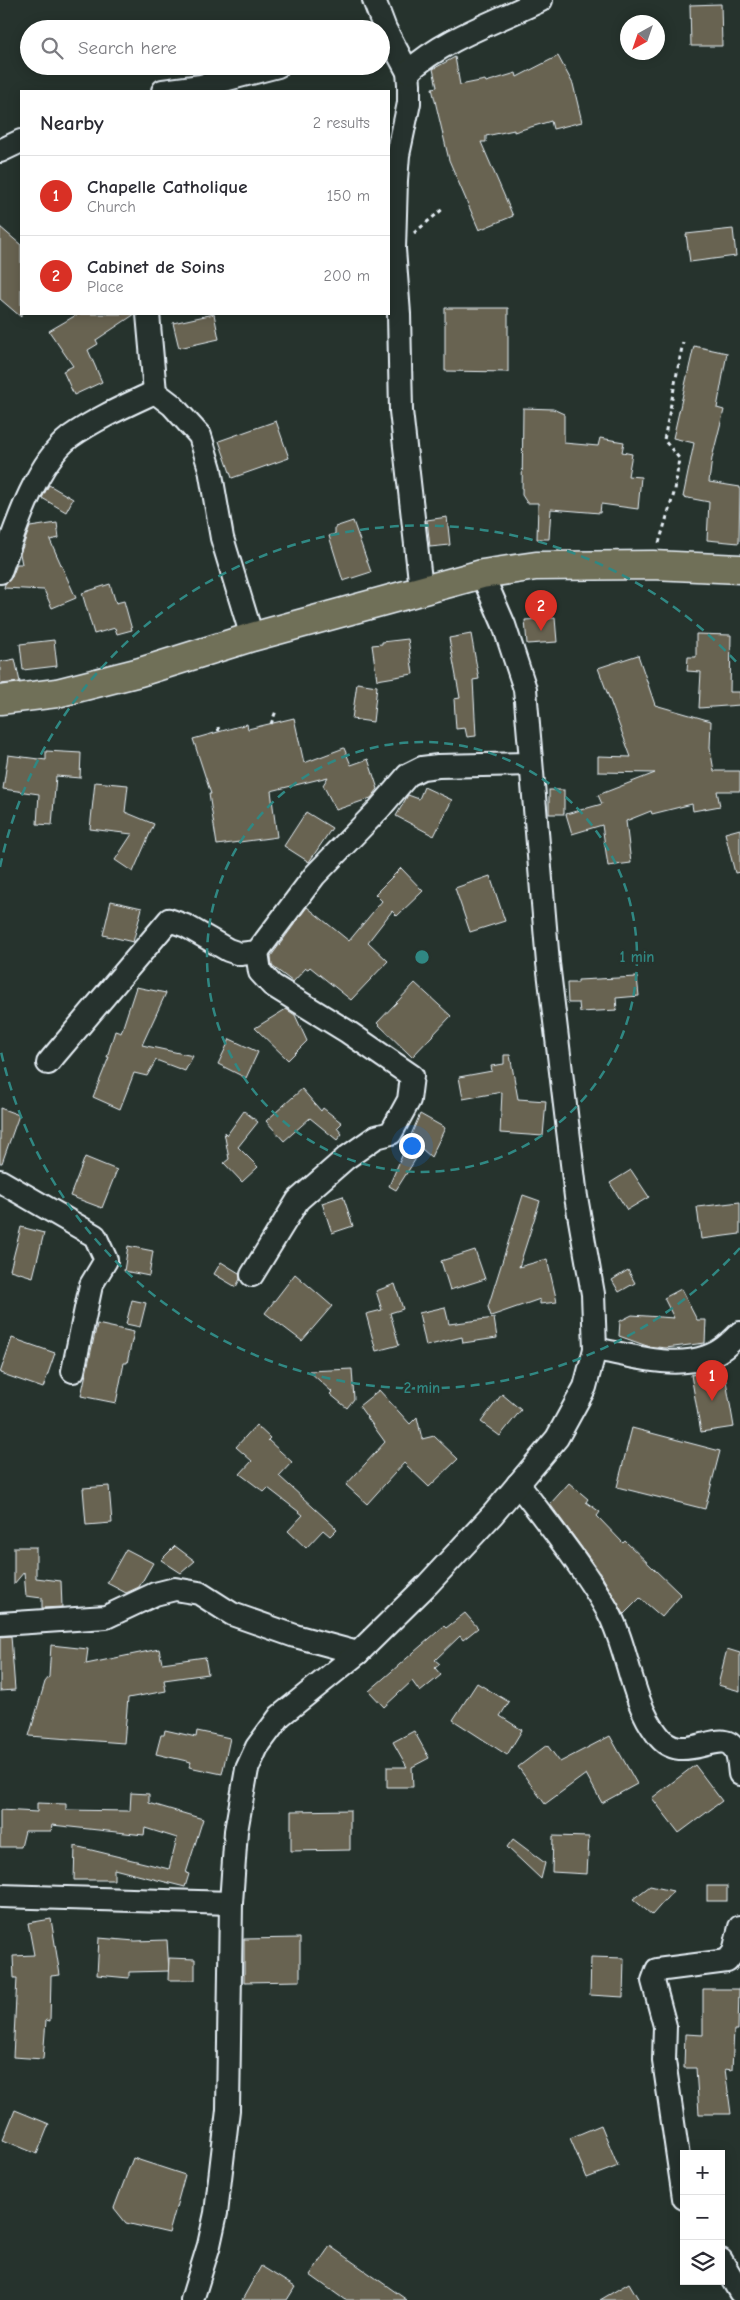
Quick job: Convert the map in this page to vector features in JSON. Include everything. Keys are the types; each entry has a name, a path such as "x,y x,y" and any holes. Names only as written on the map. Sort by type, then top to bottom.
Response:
{"main road":[{"path":"0,700 57,693 140,672 252,637 421,589 482,574 536,566 653,565 740,569"}],"street":[{"path":"374,0 380,20"},
{"path":"408,72 422,59 446,44 541,0"},
{"path":"390,41 408,72 409,103 398,155 396,180 394,249 400,314 401,411 421,589"},
{"path":"171,90 201,86 243,75"},
{"path":"0,151 20,141"},
{"path":"148,315 155,392 172,405 200,436 210,469 222,538 252,637"},
{"path":"0,572 17,521 49,458 70,438 116,410 155,392"},
{"path":"192,2300 209,2245 216,2213 228,2110 231,1904 240,1800 247,1769 257,1747 280,1716 358,1653 428,1584 557,1438 585,1387 595,1349 592,1294 576,1197 548,963 525,689 504,625 482,574"},
{"path":"252,1275 298,1200 346,1158 376,1137 392,1133 409,1100 412,1076 348,1032 272,985 260,972 257,952 315,875 379,809 408,775 422,768 438,766 531,764"},
{"path":"48,1063 169,920 186,926 228,950 240,954 257,952"},
{"path":"0,1181 95,1236 106,1260 91,1285 72,1371"},
{"path":"595,1349 684,1362 706,1358 725,1348 740,1333"},
{"path":"518,1484 561,1542 608,1612 645,1714 658,1736 673,1747 687,1750 722,1740 730,1743 737,1752 740,1774"},
{"path":"0,1624 106,1617 156,1594 175,1589 200,1593 232,1614 295,1636 358,1653"},
{"path":"0,1896 231,1904"},
{"path":"684,2195 664,2061 665,2026 652,1982 657,1970 727,1961 734,1952 740,1927"},
{"path":"725,2267 740,2292"}],"path":[{"path":"394,249 444,208"},
{"path":"653,565 675,490 679,458 664,440 683,342"},
{"path":"272,724 276,711"},
{"path":"218,726 219,732"}],"building":[{"path":"721,4 722,46 691,46 690,5"},
{"path":"558,56 573,84 582,122 553,129 551,121 514,132 514,130 486,136 486,142 481,142 513,216 479,230 449,160 432,88 437,87 433,69 455,57 460,85 485,80 486,82 516,73 517,77"},
{"path":"0,227 20,244 21,317 0,299"},
{"path":"733,229 736,256 690,262 686,234"},
{"path":"445,308 508,308 508,372 445,371"},
{"path":"76,315 134,315 96,340 98,344 88,350 102,382 74,395 63,371 73,366 49,331"},
{"path":"214,315 219,339 179,348 173,323"},
{"path":"694,346 727,353 717,408 724,410 712,458 709,482 740,487 739,543 707,540 709,502 683,497 694,443 673,438"},
{"path":"523,408 553,409 564,414 564,443 598,446 600,438 624,442 622,452 632,454 628,476 641,477 638,509 601,504 600,513 551,509 549,539 537,539 538,503 527,503 522,495"},
{"path":"276,421 289,458 232,478 219,441"},
{"path":"49,485 73,499 66,512 42,498"},
{"path":"447,517 450,545 430,547 427,520"},
{"path":"353,521 371,572 343,581 329,536 335,534 335,527"},
{"path":"57,523 59,538 50,540 76,598 52,608 44,590 4,588 5,584 12,577 17,564 22,564 20,554 30,527"},
{"path":"110,584 116,603 124,601 132,630 117,634 115,628 94,634 82,593"},
{"path":"555,618 557,642 527,644 525,620"},
{"path":"471,634 479,679 473,680 476,736 467,737 465,728 456,729 454,699 460,698 449,638"},
{"path":"696,634 731,635 730,692 740,692 740,705 699,708 701,672 687,671 688,657 696,657"},
{"path":"408,639 413,674 377,680 372,645"},
{"path":"54,640 57,666 23,670 20,644"},
{"path":"638,655 655,705 711,721 710,748 714,771 740,771 740,791 717,791 720,806 693,811 692,804 652,814 651,811 626,821 631,863 608,866 602,825 572,834 566,814 602,804 598,795 655,773 598,772 598,756 631,757 598,668"},
{"path":"15,659 20,682 0,684 0,662"},
{"path":"357,683 377,686 373,722 352,719"},
{"path":"294,718 304,763 344,748 351,765 368,759 378,789 371,798 336,810 323,785 328,777 271,791 277,837 217,845 209,794 211,794 193,739 247,724 248,729"},
{"path":"46,751 81,753 80,778 56,776 52,825 37,824 39,794 3,789 8,755 46,760"},
{"path":"95,782 128,785 125,812 154,824 133,872 115,860 132,834 90,829"},
{"path":"424,787 452,800 434,836 396,816 408,795 419,799"},
{"path":"549,790 564,790 564,814 549,814"},
{"path":"306,812 332,828 309,862 284,846"},
{"path":"740,829 740,872 735,873 725,833"},
{"path":"401,868 423,891 397,916 392,911 368,942 388,961 351,1000 310,967 306,968 293,982 272,966 271,956 307,907 349,941 382,901 375,894"},
{"path":"490,876 505,921 470,932 455,888"},
{"path":"111,901 142,908 133,942 103,935"},
{"path":"637,977 639,996 616,998 617,1010 580,1012 579,1003 568,1003 567,983 578,983 578,980"},
{"path":"415,983 451,1016 412,1057 377,1023"},
{"path":"136,987 166,993 142,1045 193,1056 185,1071 156,1060 147,1076 134,1073 120,1109 93,1097 109,1057 107,1057 115,1031 121,1033"},
{"path":"286,1009 295,1015 307,1041 288,1060 255,1028"},
{"path":"230,1039 258,1052 246,1078 218,1064"},
{"path":"504,1055 510,1055 518,1099 546,1101 543,1136 500,1133 502,1092 463,1099 459,1077 492,1071 491,1066 504,1064"},
{"path":"302,1089 321,1111 323,1108 342,1123 337,1128 342,1134 337,1140 310,1118 284,1141 266,1121"},
{"path":"0,1108 19,1115 2,1163 0,1163"},
{"path":"244,1111 258,1122 238,1147 258,1167 242,1182 224,1163 229,1159 224,1132 227,1135"},
{"path":"420,1114 445,1128 431,1157 422,1149 396,1190 389,1186"},
{"path":"85,1157 117,1170 102,1208 70,1196"},
{"path":"631,1170 649,1197 627,1210 610,1183"},
{"path":"523,1195 540,1201 519,1267 547,1259 557,1302 540,1304 540,1299 491,1316 488,1307"},
{"path":"343,1196 353,1226 332,1233 322,1203"},
{"path":"740,1202 740,1234 701,1239 697,1207"},
{"path":"21,1227 44,1233 33,1277 10,1270"},
{"path":"128,1246 153,1251 149,1276 124,1271"},
{"path":"475,1250 485,1279 450,1290 441,1261"},
{"path":"221,1262 239,1273 240,1279 236,1287 214,1274"},
{"path":"628,1270 635,1283 619,1292 612,1280"},
{"path":"295,1274 332,1306 302,1341 265,1313"},
{"path":"395,1284 403,1309 390,1313 399,1345 376,1351 366,1314 382,1310 376,1291"},
{"path":"681,1289 697,1320 706,1320 705,1343 666,1348 647,1346 619,1336 620,1321 632,1315 674,1318 664,1298"},
{"path":"132,1300 146,1303 140,1327 126,1324"},
{"path":"445,1307 449,1324 494,1318 497,1338 463,1343 462,1337 426,1346 419,1313"},
{"path":"97,1324 134,1332 127,1363 124,1363 116,1403 81,1396"},
{"path":"12,1338 55,1353 43,1388 0,1373"},
{"path":"352,1369 354,1399 347,1408 330,1394 332,1392 309,1371"},
{"path":"724,1369 734,1427 701,1432 691,1375"},
{"path":"379,1390 410,1424 417,1417 422,1439 434,1436 458,1459 429,1487 404,1463 367,1504 346,1485 385,1442 359,1406"},
{"path":"502,1394 521,1410 500,1436 481,1422"},
{"path":"256,1425 270,1438 268,1440 292,1462 279,1476 337,1529 330,1536 323,1530 306,1548 288,1531 303,1515 268,1488 264,1492 240,1474 252,1461 236,1447"},
{"path":"632,1428 720,1451 705,1509 617,1487"},
{"path":"569,1483 588,1499 586,1502 600,1512 597,1516 623,1543 625,1541 681,1595 662,1617 640,1598 624,1614 599,1571 550,1504"},
{"path":"109,1486 112,1523 86,1525 83,1488"},
{"path":"175,1546 195,1561 181,1573 161,1560"},
{"path":"14,1547 36,1547 36,1578 61,1581 62,1607 42,1608 42,1598 26,1596 24,1572 14,1584"},
{"path":"126,1549 153,1563 139,1587 126,1593 107,1583"},
{"path":"465,1613 478,1628 463,1640 460,1636 435,1660 440,1664 435,1668 441,1675 420,1692 412,1681 384,1707 369,1691 444,1626 446,1628"},
{"path":"11,1636 15,1690 0,1691 0,1637"},
{"path":"51,1645 88,1649 86,1664 159,1649 162,1663 205,1657 208,1674 164,1680 166,1691 128,1698 124,1743 29,1736 45,1682 49,1677"},
{"path":"727,1649 740,1653 740,1691 718,1685"},
{"path":"477,1683 509,1702 500,1716 522,1730 507,1755 453,1720"},
{"path":"165,1730 196,1737 197,1731 230,1738 222,1774 189,1767 191,1762 156,1754 161,1735 164,1735"},
{"path":"414,1731 429,1758 412,1767 413,1787 387,1787 387,1767 407,1767 393,1742"},
{"path":"610,1736 637,1784 602,1803 586,1774 545,1804 518,1767 547,1745 560,1762"},
{"path":"695,1765 722,1801 679,1833 652,1798"},
{"path":"131,1793 149,1794 149,1803 203,1819 186,1873 189,1874 185,1887 114,1869 114,1880 74,1880 75,1846 169,1869 177,1838 145,1828 144,1835 52,1825 51,1831 25,1831 21,1847 0,1847 0,1810 37,1812 37,1803 66,1804 66,1810 130,1811"},
{"path":"350,1810 350,1850 291,1851 291,1811"},
{"path":"553,1836 589,1837 587,1874 552,1872"},
{"path":"513,1839 545,1863 541,1879 507,1847"},
{"path":"650,1886 673,1891 652,1915 633,1899"},
{"path":"707,1886 727,1886 727,1901 707,1901"},
{"path":"51,1919 60,1975 51,1976 50,2021 46,2020 43,2059 13,2057 17,1978 14,1978 13,1956 34,1955 28,1923"},
{"path":"99,1938 135,1941 167,1940 169,1971 129,1972 129,1978 97,1975"},
{"path":"300,1938 300,1981 244,1982 244,1939"},
{"path":"591,1957 624,1958 623,1997 590,1995"},
{"path":"169,1958 195,1959 195,1980 168,1980"},
{"path":"703,1989 739,1989 738,2030 734,2030 732,2070 725,2069 731,2114 699,2114 696,2068 684,2068 685,2034 703,2035"},
{"path":"15,2110 49,2124 37,2154 3,2140"},
{"path":"601,2125 618,2166 587,2178 570,2138"},
{"path":"133,2158 185,2175 169,2233 126,2223 114,2208"},
{"path":"330,2246 407,2300 345,2300 310,2275"},
{"path":"261,2266 295,2287 287,2300 242,2300"},
{"path":"629,2283 639,2300 600,2300"}],"place":[{"name":"Cabinet de Soins","path":"541,631"},
{"name":"Chapelle Catholique","path":"712,1401"}]}
